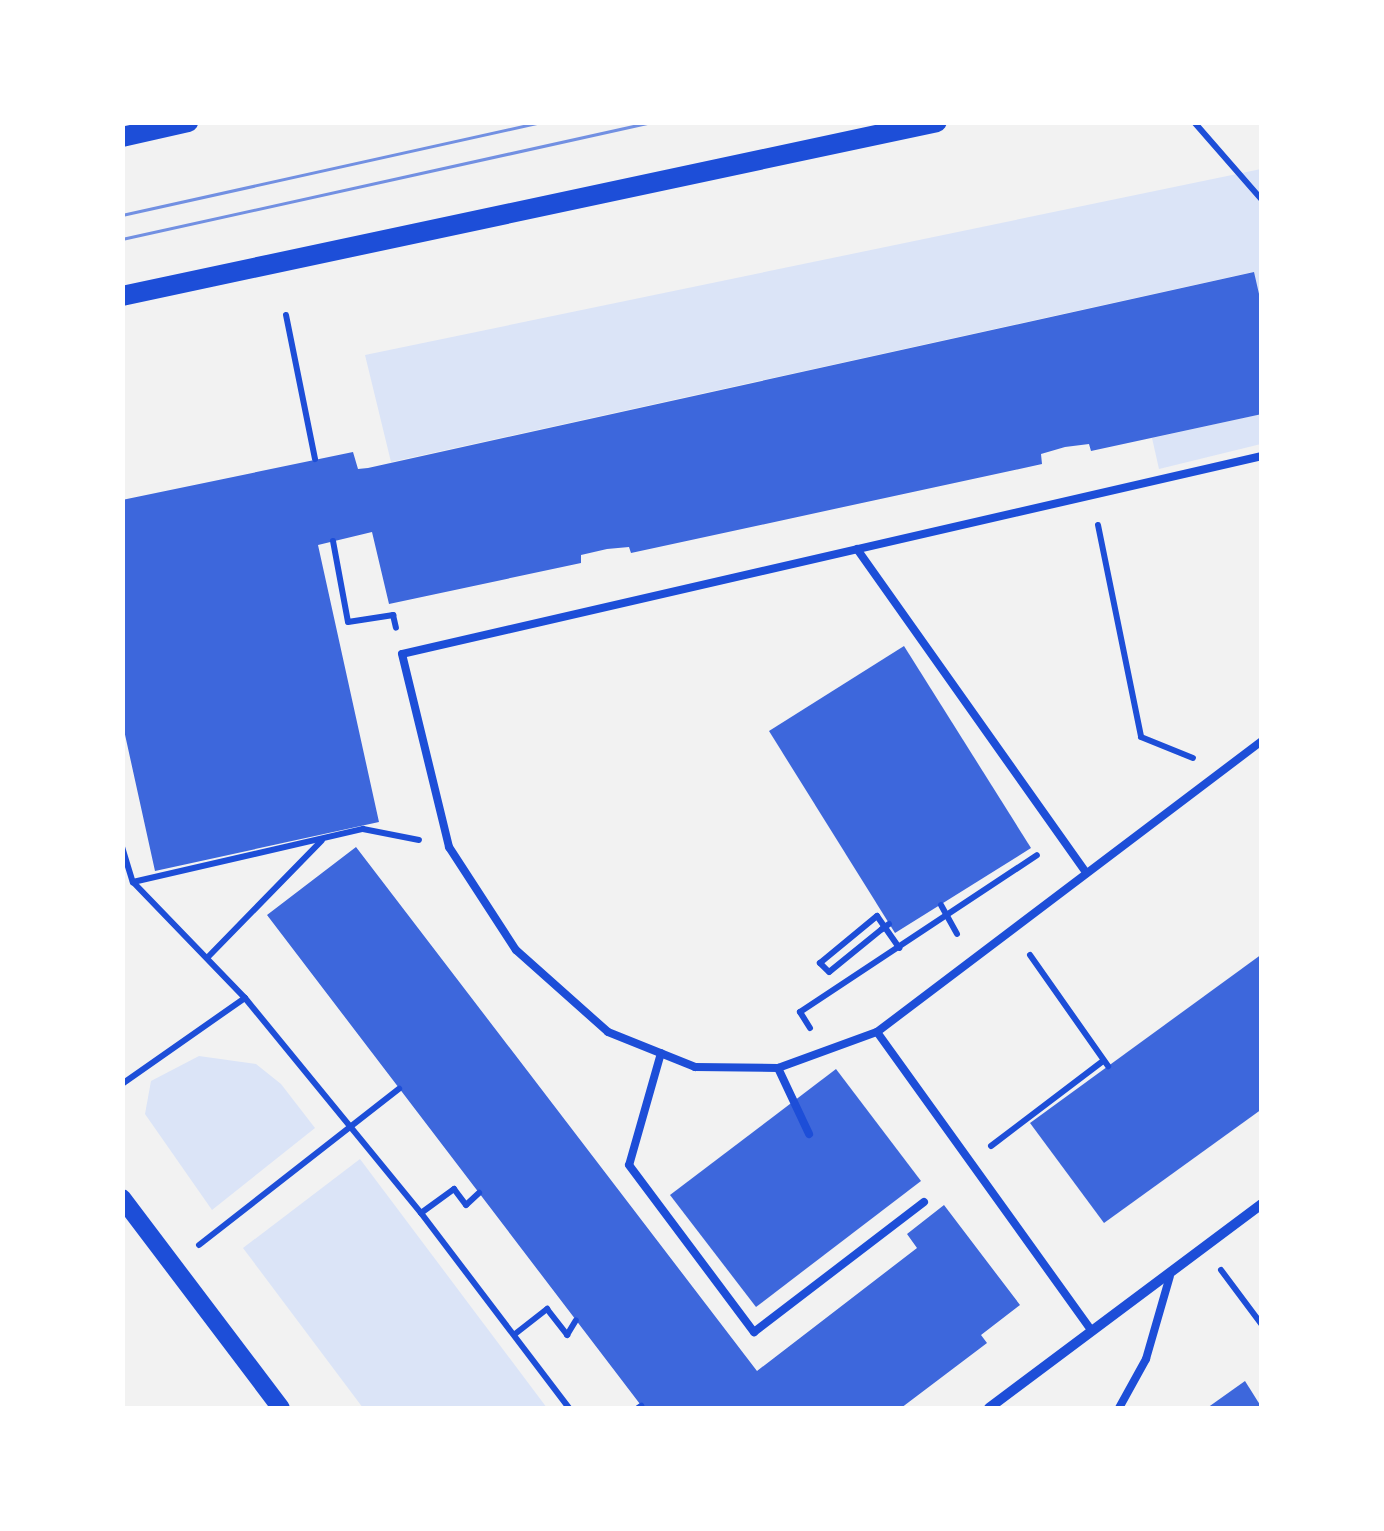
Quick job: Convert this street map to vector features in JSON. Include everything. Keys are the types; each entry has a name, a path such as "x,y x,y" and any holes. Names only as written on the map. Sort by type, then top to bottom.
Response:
{"main road":[{"path":"122,137 188,122"},
{"path":"122,296 937,122"}],"street":[{"path":"122,1198 282,1408"},
{"path":"989,1408 1262,1204"}],"lane":[{"path":"1262,456 402,654 450,846 516,950 608,1032 695,1067 778,1068 877,1032 1262,741"},
{"path":"857,548 1086,873"},
{"path":"877,1032 1092,1331"},
{"path":"661,1053 629,1164 754,1332 924,1202"},
{"path":"778,1068 809,1134"},
{"path":"1120,1408 1146,1359 1170,1276"}],"path":[{"path":"1194,122 1262,200"},
{"path":"286,315 315,459"},
{"path":"1092,494 1141,737 1223,770"},
{"path":"333,541 348,622 394,615"},
{"path":"133,882 362,829 450,846"},
{"path":"208,957 325,837"},
{"path":"122,847 133,882 245,998 352,1126 569,1408"},
{"path":"813,1004 1044,850"},
{"path":"940,904 958,934"},
{"path":"886,926 829,972 820,962 877,916 899,948"},
{"path":"970,1162 1106,1064 1012,929"},
{"path":"122,1084 245,998"},
{"path":"173,1266 399,1089"},
{"path":"422,1214 454,1189 466,1206 479,1194"},
{"path":"1204,1246 1262,1325"},
{"path":"515,1334 548,1309 567,1335 576,1320"}],"shaded area":[{"path":"1261,169 1261,307 1253,272 391,462 365,355"},
{"path":"1261,414 1261,444 1159,469 1152,438"},
{"path":"199,1056 256,1064 281,1084 315,1128 212,1210 145,1114 151,1081"},
{"path":"360,1159 547,1408 363,1408 243,1248"}],"building":[{"path":"1254,272 1262,307 1262,414 1091,451 1089,444 1065,447 1041,454 1042,464 631,553 629,547 607,549 581,555 581,563 389,604 372,532 318,545 379,822 155,871 122,721 122,500 353,452 358,469 368,468"},
{"path":"904,646 1031,848 895,933 769,731"},
{"path":"356,847 757,1371 917,1248 907,1234 944,1205 1020,1305 981,1335 987,1343 901,1408 643,1408 267,915"},
{"path":"1262,954 1262,1109 1104,1223 1030,1123"},
{"path":"836,1069 921,1181 756,1307 670,1195"},
{"path":"1245,1381 1262,1408 1207,1408"}],"tram line":[{"path":"122,215 542,122"},
{"path":"122,239 652,122"}]}
